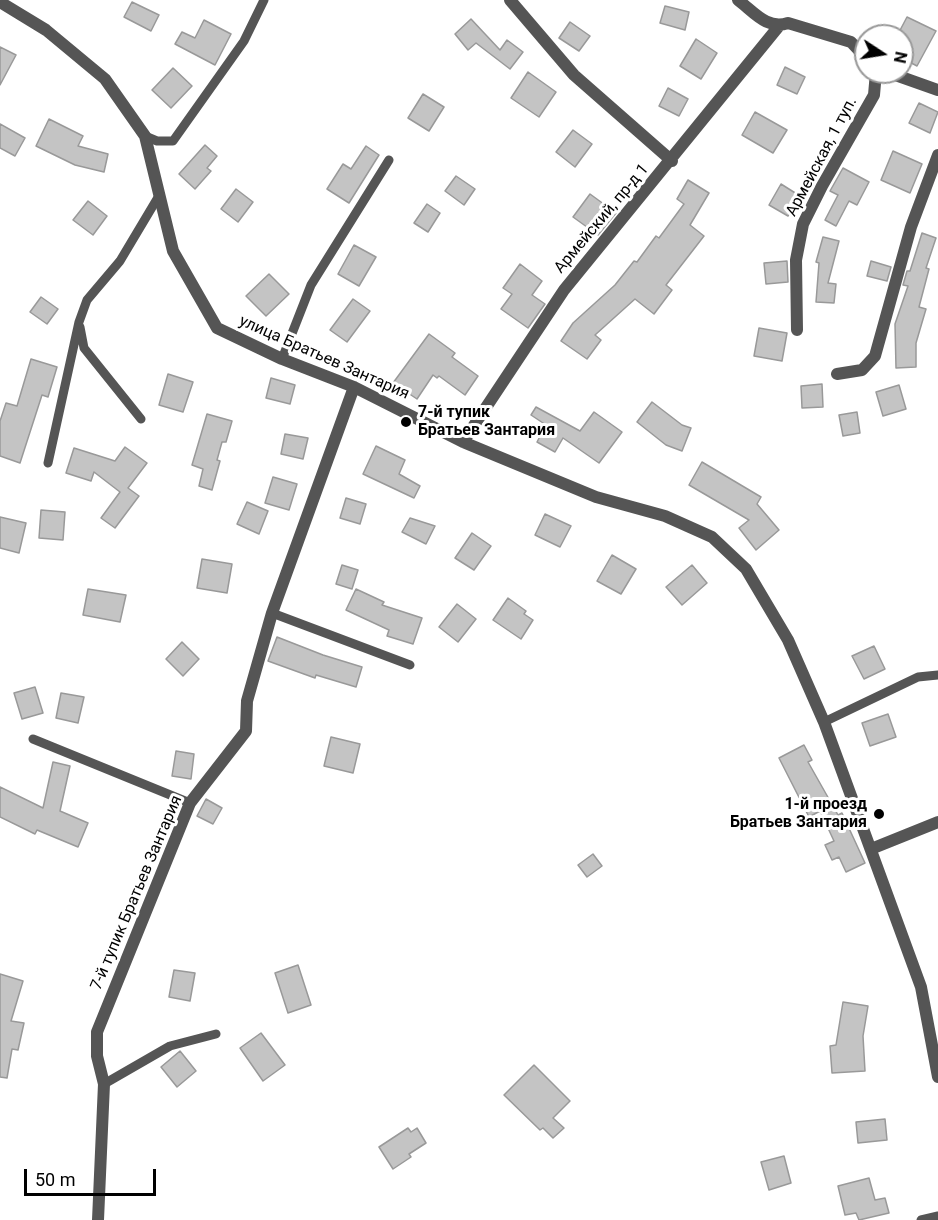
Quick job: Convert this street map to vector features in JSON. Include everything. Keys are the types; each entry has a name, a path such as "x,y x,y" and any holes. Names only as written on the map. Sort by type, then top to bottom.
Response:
{"street":[{"path":"510,0 574,75 672,161"},
{"path":"738,0 768,24 779,26 788,23 851,42 854,45"},
{"name":"улица Братьев Зантария","path":"0,2 46,30 105,79 145,136 173,251 217,328 282,359 354,387 463,442 596,497 665,516 712,537 746,569 788,640 824,722 921,987 938,1077"},
{"name":"Армейский, пр-д 1","path":"463,442 564,290 672,161 779,26"},
{"path":"914,82 938,90"},
{"name":"Армейская, 1 туп.","path":"797,330 796,260 803,224 874,95 875,84"},
{"path":"837,374 862,370 875,356 911,226 938,155"},
{"name":"7-й тупик Братьев Зантария","path":"98,1220 105,1084 98,1056 97,1032 190,803 246,731 247,701 272,613 354,387"},
{"path":"871,849 938,822"}],"lane":[{"path":"145,136 158,141 173,141 244,40 264,0"},
{"path":"282,359 311,285 389,160"},
{"path":"48,463 79,322 87,300 120,261 160,194"},
{"path":"79,322 84,348 141,419"},
{"path":"272,613 410,665"},
{"path":"824,722 918,677 938,675"},
{"path":"33,739 190,803"},
{"path":"105,1084 170,1046 216,1034"},
{"path":"921,1220 938,1216"}],"building":[{"path":"132,2 159,15 151,31 124,17"},
{"path":"665,6 689,12 685,30 660,23"},
{"path":"907,17 936,31 917,66 914,64 914,24 903,24"},
{"path":"471,19 500,50 507,40 523,52 510,69 476,43 468,50 455,34"},
{"path":"204,20 231,34 215,65 175,44 182,32 195,38"},
{"path":"570,22 590,36 579,51 559,38"},
{"path":"696,39 717,53 701,79 680,66"},
{"path":"0,47 16,55 0,85"},
{"path":"785,67 805,77 797,94 777,85"},
{"path":"173,68 192,86 171,108 152,90"},
{"path":"528,72 556,92 539,117 511,98"},
{"path":"668,88 688,99 679,116 659,106"},
{"path":"423,94 444,107 429,131 408,118"},
{"path":"919,103 938,112 930,133 909,123"},
{"path":"755,112 787,130 773,153 742,135"},
{"path":"49,119 83,136 78,146 108,154 104,172 75,165 36,146"},
{"path":"0,124 25,138 15,156 0,148"},
{"path":"573,130 592,144 575,167 556,152"},
{"path":"205,145 217,156 207,168 211,171 195,189 179,174"},
{"path":"366,146 379,155 349,203 327,189 343,164 351,169"},
{"path":"893,151 922,164 910,193 881,180"},
{"path":"843,168 869,182 857,205 849,201 836,226 825,220 838,195 830,191"},
{"path":"456,176 475,189 464,205 445,191"},
{"path":"688,180 709,193 690,225 704,236 666,285 672,290 654,314 635,299 595,335 601,340 587,359 561,341 573,323 615,285 634,261 637,262 656,236 659,238 684,204 677,199"},
{"path":"781,184 800,196 788,216 769,205"},
{"path":"236,189 253,202 238,222 221,209"},
{"path":"590,194 616,213 598,235 573,217"},
{"path":"88,201 107,216 93,235 73,220"},
{"path":"427,204 440,213 428,232 414,223"},
{"path":"922,233 936,238 926,268 929,269 919,307 926,309 916,343 916,367 896,368 895,324 908,286 903,285 907,271 910,271"},
{"path":"823,237 839,241 828,283 836,284 834,303 816,302 819,263 816,262"},
{"path":"354,245 376,257 359,286 338,274"},
{"path":"787,261 788,282 766,284 764,263"},
{"path":"871,261 891,267 887,281 867,276"},
{"path":"520,264 542,281 532,295 545,304 528,328 501,309 512,294 503,288"},
{"path":"269,274 289,294 266,316 246,296"},
{"path":"41,297 58,309 47,324 30,312"},
{"path":"353,299 370,311 347,342 330,330"},
{"path":"759,328 787,333 782,361 754,356"},
{"path":"429,334 455,353 452,357 478,376 465,395 439,376 437,378 433,375 417,399 393,383"},
{"path":"31,359 57,367 48,397 42,395 20,463 0,456 0,421 6,403 17,406"},
{"path":"168,374 193,382 183,412 159,405"},
{"path":"271,378 295,385 290,404 266,398"},
{"path":"822,384 823,407 802,408 801,386"},
{"path":"899,385 906,409 883,416 876,392"},
{"path":"652,402 682,425 691,428 682,451 666,445 637,422"},
{"path":"536,407 580,431 594,412 622,432 599,463 563,438 555,452 537,442 546,425 531,415"},
{"path":"857,412 860,433 843,436 839,415"},
{"path":"207,414 232,421 226,442 222,442 217,460 220,461 212,490 199,486 203,469 192,465"},
{"path":"285,434 308,438 303,459 281,454"},
{"path":"376,446 405,460 399,474 420,486 414,498 363,474"},
{"path":"125,447 147,463 128,488 139,496 115,528 101,518 120,492 94,472 91,481 66,473 74,448 115,461"},
{"path":"702,462 761,497 757,504 779,530 756,550 739,528 749,520 689,485"},
{"path":"273,477 297,484 289,510 265,503"},
{"path":"346,498 366,504 360,524 340,518"},
{"path":"247,502 268,511 259,534 237,524"},
{"path":"41,510 65,512 63,540 39,538"},
{"path":"545,514 571,526 560,547 535,535"},
{"path":"0,517 26,523 19,553 0,548"},
{"path":"410,518 435,526 426,544 402,532"},
{"path":"472,533 491,546 474,570 455,558"},
{"path":"612,555 636,569 621,594 597,581"},
{"path":"202,559 232,564 227,593 197,588"},
{"path":"342,565 358,570 352,589 336,584"},
{"path":"692,565 707,583 682,605 666,587"},
{"path":"88,589 126,595 120,622 83,615"},
{"path":"356,589 384,602 382,605 422,618 413,644 387,636 389,630 346,610"},
{"path":"508,598 526,611 524,614 533,620 521,639 493,620"},
{"path":"457,604 476,619 458,642 439,627"},
{"path":"277,637 362,667 356,687 316,675 315,678 268,661"},
{"path":"182,642 199,659 183,676 166,659"},
{"path":"874,646 885,669 864,679 852,656"},
{"path":"35,687 43,713 22,719 14,693"},
{"path":"61,693 84,697 78,723 56,718"},
{"path":"888,714 896,737 870,746 862,723"},
{"path":"331,737 360,744 353,773 324,766"},
{"path":"804,745 812,760 808,762 838,815 842,813 865,863 846,872 839,857 832,860 825,845 834,841 820,811 809,817 779,758"},
{"path":"176,751 194,754 191,779 172,776"},
{"path":"53,762 70,766 60,811 88,823 78,847 37,830 35,834 0,817 0,787 43,808"},
{"path":"206,799 222,808 213,824 197,816"},
{"path":"593,854 602,866 587,877 578,865"},
{"path":"298,965 311,1005 288,1013 275,973"},
{"path":"174,970 195,973 190,1001 169,997"},
{"path":"0,974 23,981 11,1021 24,1023 18,1050 12,1049 7,1078 0,1077"},
{"path":"843,1002 868,1006 863,1036 865,1071 832,1073 830,1046 836,1045"},
{"path":"261,1033 285,1065 263,1081 240,1048"},
{"path":"180,1051 196,1071 177,1087 161,1067"},
{"path":"534,1065 570,1101 553,1118 564,1128 553,1138 543,1128 540,1130 504,1095"},
{"path":"885,1119 887,1140 858,1143 856,1122"},
{"path":"408,1128 411,1132 417,1128 426,1143 409,1154 411,1157 393,1169 379,1147"},
{"path":"784,1156 791,1183 769,1190 761,1162"},
{"path":"869,1178 875,1200 885,1198 889,1213 859,1220 856,1213 845,1215 838,1186"}],"place":[{"name":"7-й тупик Братьев Зантария","path":"406,422"},
{"name":"1-й проезд Братьев Зантария","path":"879,814"}]}
